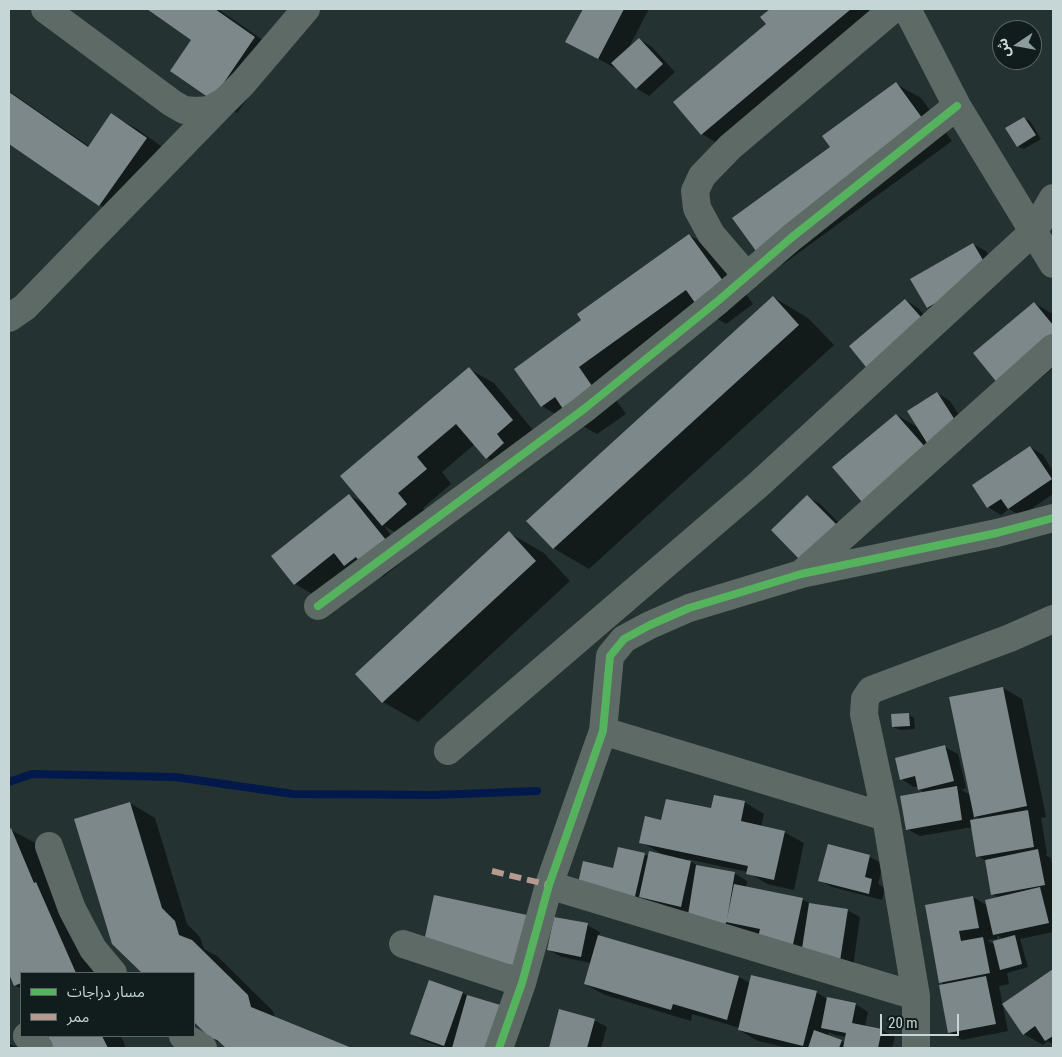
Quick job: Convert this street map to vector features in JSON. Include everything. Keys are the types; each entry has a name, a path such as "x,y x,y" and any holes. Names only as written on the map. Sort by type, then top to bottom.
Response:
{"street":[{"path":"45,9 184,110 209,110 225,101"},
{"path":"9,318 26,307 250,76 306,9"},
{"path":"748,276 711,234 697,208 695,191 702,176 730,147 894,9"},
{"path":"907,9 957,106 1053,264"},
{"path":"318,606 584,409 748,276 791,238 957,106"},
{"path":"448,751 758,485 1034,232 1053,198"},
{"path":"801,574 1053,348"},
{"path":"499,1048 522,983 549,885 603,731 610,656 624,639 689,608 801,574 997,533 1053,518"},
{"path":"916,1048 916,996 886,818 864,714 864,699 871,690 1052,622"},
{"path":"591,629 610,656"},
{"path":"603,731 886,818"},
{"path":"49,846 72,909 93,949 112,972"},
{"path":"549,885 916,996"},
{"path":"403,944 522,983"},
{"path":"9,1022 17,1025 20,1029"},
{"path":"28,1037 38,1048"},
{"path":"185,1037 203,1048"}],"building":[{"path":"147,9 215,9 255,37 212,100 170,71 191,40"},
{"path":"583,9 624,9 598,59 565,42"},
{"path":"770,9 851,9 701,135 673,102 766,24 760,17"},
{"path":"639,38 663,64 636,89 611,63"},
{"path":"896,82 928,126 756,251 732,218 830,147 822,136"},
{"path":"9,92 88,147 111,113 147,138 99,206 9,144"},
{"path":"1024,117 1036,135 1017,147 1005,128"},
{"path":"689,234 729,289 700,310 686,290 579,367 601,399 571,421 555,397 541,407 514,369 581,320 577,314"},
{"path":"973,243 990,272 927,308 910,279"},
{"path":"773,296 799,325 553,549 526,521"},
{"path":"905,299 927,324 870,372 849,346"},
{"path":"1034,302 1053,325 1053,341 999,385 973,353"},
{"path":"469,367 513,420 497,434 504,443 486,459 456,424 417,457 427,469 398,493 407,504 382,526 340,476"},
{"path":"937,392 957,423 927,443 907,411"},
{"path":"896,414 926,448 862,502 832,467"},
{"path":"1030,446 1052,479 1008,509 1001,499 987,508 972,485"},
{"path":"349,494 390,545 363,567 356,557 344,566 334,553 294,585 271,556"},
{"path":"807,495 837,525 801,561 771,530"},
{"path":"509,531 536,561 382,703 355,674"},
{"path":"1003,687 1027,806 974,817 949,697"},
{"path":"909,713 910,726 892,727 891,714"},
{"path":"945,745 954,781 918,790 915,776 900,780 895,758"},
{"path":"957,786 962,820 906,830 900,796"},
{"path":"714,795 745,801 741,821 785,831 774,880 746,874 748,866 639,843 645,816 661,820 666,799 711,808"},
{"path":"130,802 162,908 175,921 179,935 192,940 248,995 251,1007 352,1048 226,1048 217,1040 209,1037 195,1023 195,972 141,972 112,944 74,819"},
{"path":"1028,810 1034,847 976,857 970,820"},
{"path":"11,828 34,883 36,882 76,972 20,972 20,983 14,986 9,974 9,830"},
{"path":"828,844 870,855 865,877 872,879 869,894 818,881"},
{"path":"618,847 645,853 633,905 576,892 583,861 613,868"},
{"path":"1038,849 1045,885 991,895 985,860"},
{"path":"649,851 691,861 681,907 639,897"},
{"path":"696,865 735,872 727,919 734,884 803,898 792,949 757,942 760,929 726,922 725,928 687,921"},
{"path":"1040,887 1049,923 993,935 985,900"},
{"path":"434,895 527,915 517,966 423,946"},
{"path":"973,896 979,928 959,931 961,941 983,937 990,973 939,983 925,905"},
{"path":"809,903 848,909 840,961 801,955"},
{"path":"554,917 588,923 581,957 547,950"},
{"path":"598,935 739,976 727,1020 673,1004 671,1010 584,984"},
{"path":"1015,935 1022,964 1000,970 993,941"},
{"path":"1053,969 1053,1036 1045,1041 1035,1026 1023,1035 1002,1004"},
{"path":"751,975 817,991 803,1046 738,1030"},
{"path":"986,976 996,1024 948,1033 939,985"},
{"path":"429,980 463,992 444,1046 410,1034"},
{"path":"467,995 507,1007 495,1048 452,1048"},
{"path":"827,997 856,1003 852,1023 882,1029 878,1048 843,1048 846,1033 821,1028"},
{"path":"559,1009 595,1019 587,1048 549,1048"},
{"path":"814,1030 842,1040 839,1048 808,1048"},
{"path":"48,1037 102,1037 108,1048 53,1048"}],"waterway":[{"path":"9,782 32,774 175,777 293,794 435,795 537,791"}],"marked path":[{"path":"492,871 549,885"}],"cycle path":[{"path":"318,606 584,409 719,300 791,238 957,106"},
{"path":"499,1048 522,983 549,885 603,731 610,656 624,639 689,608 801,574 997,533 1053,518"}]}
